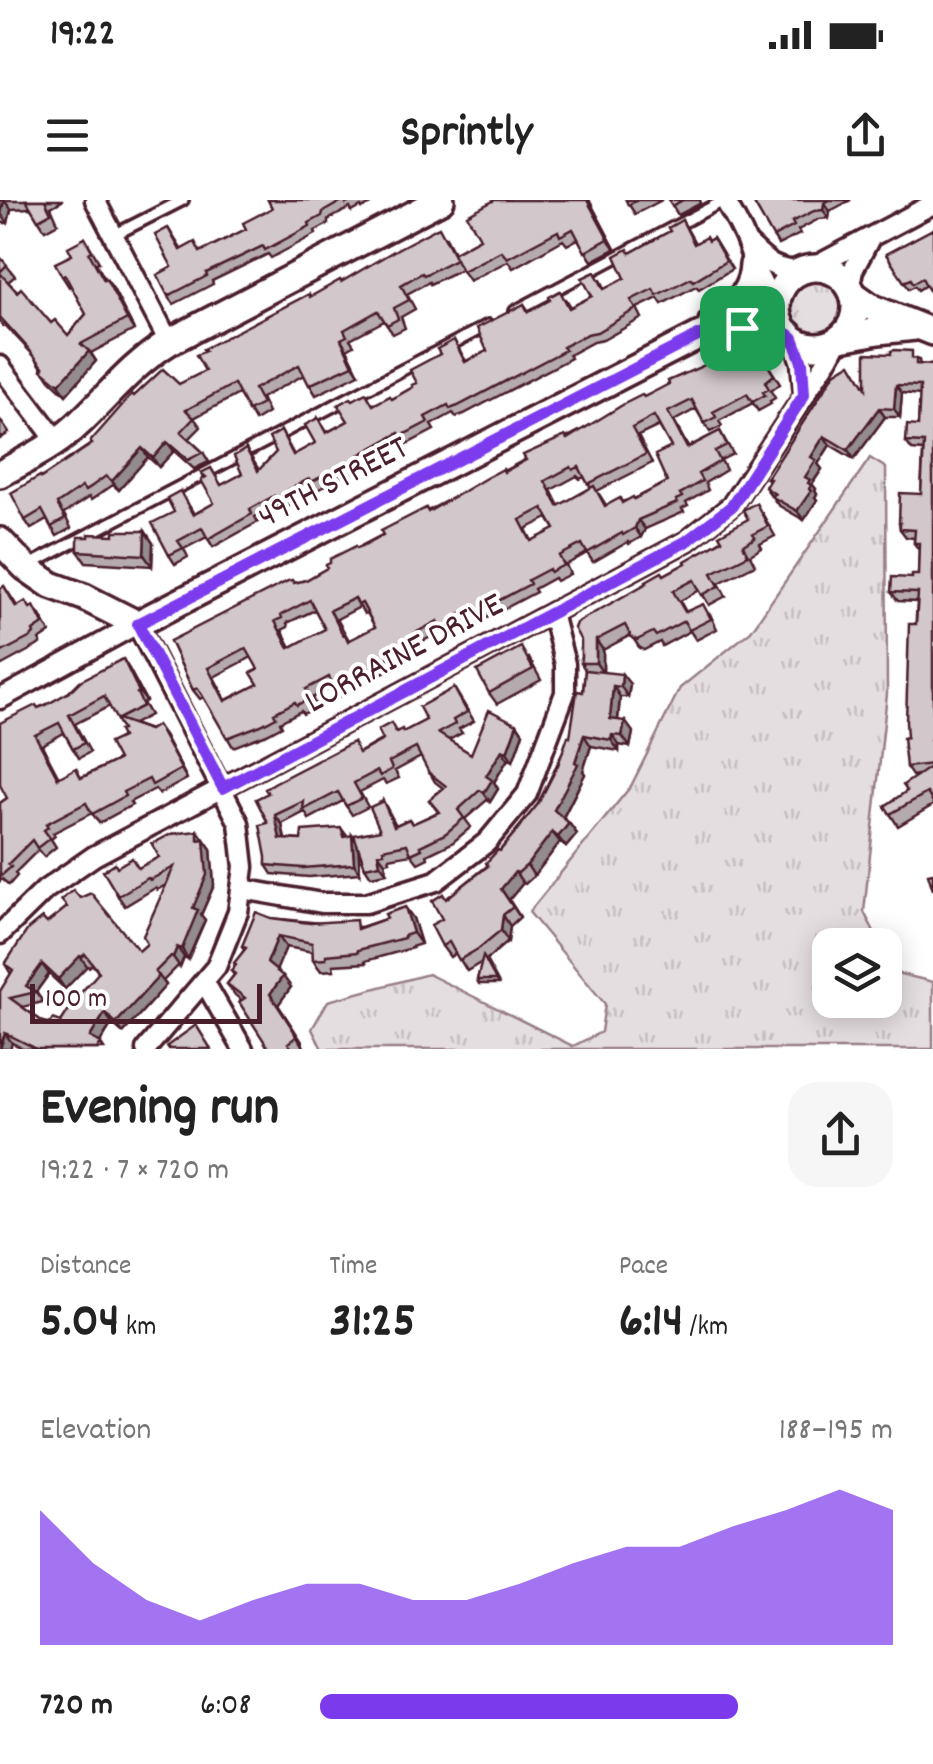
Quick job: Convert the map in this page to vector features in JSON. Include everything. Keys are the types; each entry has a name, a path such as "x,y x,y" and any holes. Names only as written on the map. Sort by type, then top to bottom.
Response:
{"street":[{"path":"95,200 168,342"},
{"path":"0,474 57,442 131,368 168,342 441,200"},
{"path":"725,200 768,294 778,301"},
{"path":"804,395 802,362 782,325 778,301 785,283 933,204"},
{"path":"840,339 852,323 856,304 853,270 871,237"},
{"path":"750,254 786,271 834,272 865,304 926,330"},
{"path":"723,315 748,289 753,278 750,254"},
{"name":"49TH STREET","path":"702,334 723,315 778,301"},
{"name":"49TH STREET","path":"0,698 702,334 742,328 791,336"},
{"path":"791,336 820,346 888,329 926,330"},
{"name":"LORRAINE DRIVE","path":"0,934 45,890 94,856 687,541 732,506 840,339"},
{"path":"0,366 57,442"},
{"path":"0,541 25,567 52,585 138,624 239,823 242,889 238,912 216,967 146,1049"},
{"path":"242,889 322,903 366,902 436,881 486,842 527,794 565,693 566,664 552,612"},
{"path":"205,982 242,1049"}],"lane":[{"path":"113,236 182,200"},
{"path":"509,314 725,200"},
{"path":"25,567 493,323"}],"green space":[{"path":"816,277 837,286 846,307 837,328 816,337 795,328 786,307 795,286"},
{"path":"870,458 886,468 887,694 864,912 872,928 812,928 812,1018 902,1018 902,974 933,982 933,1049 322,1049 312,1029 328,1001 428,974 573,1046 601,1032 605,1004 529,912 631,786 680,688 751,631"}],"building":[{"path":"26,200 45,200 51,213 38,220"},
{"path":"268,200 344,200 323,212 310,226 265,250 263,246 206,273 207,276 168,296 157,275 172,267 155,235 168,228 180,250 195,242 200,252 246,229 243,223 272,208"},
{"path":"495,200 587,200 608,239 585,252 573,229 560,236 558,231 507,258 501,251 462,271 456,259 422,273 401,285 409,300 394,308 398,319 387,325 378,311 344,330 347,336 341,339 353,365 309,385 299,365 254,389 262,404 248,411 234,384 186,410 194,418 181,432 203,452 188,460 167,442 153,458 142,448 112,481 106,476 57,504 65,519 51,527 42,510 25,520 11,493 92,444 132,394 163,369 179,384 205,371 196,355 203,349 309,294 310,297 341,282 439,227 455,257 453,253 480,238 467,215"},
{"path":"752,200 830,200 824,203 823,210 792,222 794,226 773,237"},
{"path":"682,220 694,244 706,237 708,241 713,238 726,261 693,281 691,278 657,295 653,289 631,300 636,309 563,347 565,350 458,406 450,409 448,405 425,417 428,422 401,436 399,433 347,465 311,482 309,479 277,501 274,496 250,509 252,514 208,539 202,528 178,541 183,548 169,555 152,523 174,512 167,498 180,491 193,515 214,503 201,473 211,468 221,485 242,474 234,456 246,449 258,471 276,452 269,438 281,431 293,455 315,443 305,425 318,418 326,433 348,421 338,405 351,398 366,393 373,405 413,387 417,383 410,370 440,354 437,349 454,340 465,362 487,351 477,328 524,304 528,312 560,291 569,308 592,296 582,278 595,272 604,289 625,278 615,256 628,249 630,253"},
{"path":"933,229 933,287 928,289 922,278 904,282 886,254"},
{"path":"85,238 92,251 89,253 127,319 81,344 89,351 59,384 42,370 0,317 0,273 17,292 21,288 51,323 55,320 68,335 86,314 55,263 72,255 68,247"},
{"path":"748,340 774,375 765,382 769,389 763,392 765,395 752,402 747,394 713,412 716,417 704,423 692,400 668,412 687,448 720,431 727,445 715,451 720,461 698,474 702,481 680,494 677,503 638,520 635,528 587,553 582,544 559,556 564,565 528,580 530,584 479,611 476,606 454,617 456,621 442,629 438,621 415,633 419,641 334,687 329,677 306,689 310,698 274,713 276,717 261,725 227,738 198,688 193,690 170,641 288,581 306,580 327,568 330,559 383,535 381,531 426,508 428,512 526,460 523,455 565,436 567,439 624,404","holes":["654,416 671,447 655,455 667,482 634,499 622,503 620,498 605,506 594,486 558,506 545,481 571,467 579,467 588,484 646,454 632,428","543,508 555,529 531,541 520,520","355,598 375,627 348,641 330,610","310,600 325,629 289,648 275,621 281,615","246,648 258,669 251,673 258,684 225,701 208,668"]},
{"path":"894,350 912,351 916,364 933,365 933,764 906,767 903,738 907,737 909,624 916,624 918,593 891,592 892,577 918,575 919,543 914,543 915,530 900,529 899,523 900,493 921,494 924,443 906,442 907,425 918,426 920,386 896,385 894,409 879,408 848,450 824,436 805,477 810,480 811,491 797,511 771,496 775,494 765,487 770,479 767,478 835,373 851,363 866,388 866,353 891,354"},
{"path":"756,503 768,526 743,545 748,555 712,573 719,586 702,595 694,580 673,591 685,612 703,604 711,619 689,630 684,621 656,636 653,632 637,640 625,625 596,640 596,663 581,663 576,623 722,540 719,535 748,519 743,510"},
{"path":"114,531 145,531 144,555 78,551 78,537 114,535"},
{"path":"4,586 16,607 26,601 30,608 34,606 43,624 31,637 0,653 0,589"},
{"path":"521,647 533,669 489,693 477,671"},
{"path":"123,659 143,706 118,719 149,730 157,725 181,769 152,785 149,779 123,792 125,796 92,814 86,803 46,824 44,830 50,838 37,848 32,840 2,875 0,803 7,798 0,785 0,723 36,705 46,705 80,681","holes":["104,696 122,737 109,743 118,760 81,778 76,768 58,778 35,735 59,723 73,749 84,743 69,715"]},
{"path":"585,670 622,674 621,687 613,686 610,719 625,721 622,736 612,735 611,740 584,735 575,762 578,764 554,810 569,823 558,837 552,832 527,865 501,889 513,907 503,915 501,930 459,960 449,942 442,946 431,925 442,919 432,901 443,894 446,899 488,866 486,863 538,804 570,737 577,691 583,692"},
{"path":"454,688 467,712 438,733 471,754 489,710 517,724 507,752 502,750 486,776 492,780 484,793 480,790 458,810 464,818 445,834 420,846 422,849 411,854 407,844 383,849 378,853 380,864 365,867 354,835 380,830 370,807 383,801 394,826 409,819 412,824 439,812 429,800 446,786 429,773 416,748 389,762 392,769 380,776 377,771 354,783 362,798 346,806 338,792 303,810 304,801 275,815 280,839 301,840 302,831 341,828 344,837 352,835 354,864 303,868 266,865 260,825 268,823 256,799 268,793 265,789 353,742 359,753 383,740 378,730 391,723 396,732 403,732 426,720 419,707"},
{"path":"933,765 933,802 927,793 890,814 885,806 907,791 903,785"},
{"path":"198,831 198,840 204,839 207,875 182,949 177,947 173,957 155,972 159,976 116,1023 105,1013 90,1037 101,1043 97,1049 37,1049 5,1033 0,1048 0,991 13,970 5,964 28,929 42,918 47,923 67,907 61,900 73,890 80,898 91,893 139,951 147,944 143,936 174,867 118,896 103,871 132,858 138,868 159,857 152,844 171,834","holes":["85,954 99,972 61,1022 43,1022 10,998 36,992 26,986 42,964 58,979"]},
{"path":"405,907 413,933 358,952 313,960 312,943 278,936 267,963 283,976 270,994 296,1037 288,1043 292,1049 269,1049 239,1002 245,998 227,984 235,974 231,971 234,963 246,948 242,946 256,912 310,923 356,920 357,929"},
{"path":"483,956 496,980 477,980"},
{"path":"196,1025 211,1049 169,1049 167,1046"}],"route":[{"path":"742,328 793,338 802,362 804,395 732,506 687,541 223,788 138,624 702,334 742,328"}]}
